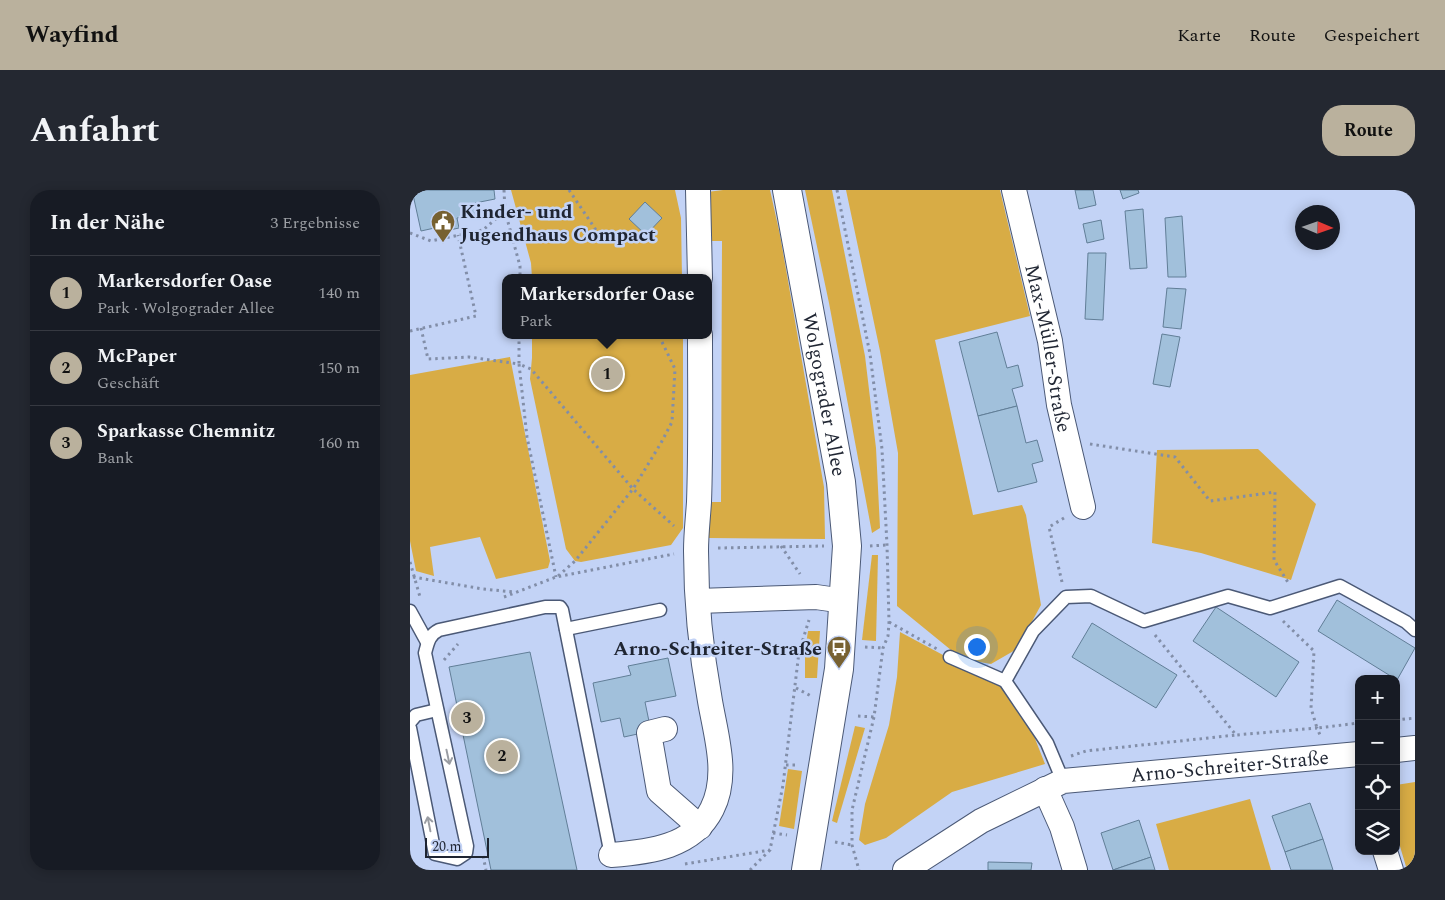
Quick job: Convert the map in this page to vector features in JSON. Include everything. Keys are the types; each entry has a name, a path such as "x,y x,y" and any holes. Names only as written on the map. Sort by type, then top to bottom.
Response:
{"main road":[{"name":"Wolgograder Allee","path":"787,190 841,482 847,546 839,669 806,870"}],"street":[{"path":"698,190 700,274"},
{"name":"Max-Müller-Straße","path":"1014,190 1050,341 1059,405 1083,507"},
{"path":"612,855 658,849 678,842 700,827 712,810 718,794 721,768 704,664 698,600 696,549 699,502 700,339"},
{"path":"698,600 816,597 844,601"},
{"path":"665,729 649,733 660,791 700,827"},
{"path":"1400,750 1415,748"},
{"name":"Arno-Schreiter-Straße","path":"905,870 1054,777 1326,757 1355,758"},
{"path":"1054,777 1062,827 1075,870"},
{"path":"1386,855 1391,870"}],"lane":[{"path":"1005,681 1033,631 1066,597 1091,596 1144,621 1228,596 1270,608 1340,586 1406,622 1415,630"},
{"path":"410,728 435,854 457,859 466,853 467,846 425,653 430,636 439,630 545,606 560,608 566,629 612,855"},
{"path":"566,629 660,610"},
{"path":"410,611 428,642"},
{"path":"950,657 1005,681 1047,743 1054,777"},
{"path":"410,722 416,715 437,710"}],"path":[{"path":"504,190 505,211 520,266 520,274"},
{"path":"569,190 598,233 602,243"},
{"path":"410,233 432,241 483,230 505,211"},
{"path":"410,331 476,316 458,235"},
{"path":"421,328 428,358 469,357 519,364 531,369 633,489 696,549"},
{"path":"519,339 519,364 527,437 556,577"},
{"path":"556,577 575,561 633,489 661,444 672,422 675,369 662,342"},
{"path":"1067,440 1176,457 1210,501 1275,492 1274,560 1299,599"},
{"path":"1066,597 1049,527 1083,507"},
{"path":"556,577 696,549 887,545"},
{"path":"750,870 770,850 786,765 799,652 816,597 781,546"},
{"path":"413,577 483,589 517,592"},
{"path":"1270,608 1314,651 1311,708 1326,757"},
{"path":"1144,621 1236,735"},
{"path":"889,622 950,657"},
{"path":"862,647 883,648"},
{"path":"796,688 814,698"},
{"path":"858,716 874,717"},
{"path":"1400,720 1415,718"},
{"path":"1054,777 1086,751 1355,723"},
{"path":"786,765 802,765"},
{"path":"681,865 770,850"}],"shaded area":[{"path":"511,190 675,190 681,218 682,274 532,274 531,263"},
{"path":"770,190 780,235 824,487 825,539 708,538 710,502 721,502 722,241 709,241 707,192"},
{"path":"805,190 832,190 865,356 876,448 880,528 872,533 829,303"},
{"path":"846,190 1000,190 1030,316 935,340 973,515 1022,505 1026,515 1041,605 1017,649 991,664 962,659 897,606 898,453 880,351"},
{"path":"532,339 683,339 683,528 671,545 581,562 575,561 566,549 530,379"},
{"path":"510,357 550,561 548,568 496,579 480,537 430,547 434,576 416,571 410,541 410,375"},
{"path":"1258,449 1316,504 1291,580 1201,553 1152,543 1157,450"},
{"path":"872,555 878,555 876,641 862,640"},
{"path":"808,631 820,631 817,678 805,678 805,651"},
{"path":"900,632 1001,686 1032,731 1045,764 952,792 886,838 865,845 859,840 865,804 889,725 897,677"},
{"path":"855,726 865,728 837,823 832,821"},
{"path":"788,769 802,771 794,829 779,826"},
{"path":"1415,782 1415,870 1407,870 1400,846 1400,784"},
{"path":"1250,799 1271,870 1169,870 1156,824"}],"building":[{"path":"412,190 494,190 495,199 475,203 477,214 457,218 459,228 440,232 439,227 421,231"},
{"path":"1075,190 1093,190 1096,205 1079,209"},
{"path":"1120,190 1138,190 1139,193 1123,199"},
{"path":"645,202 662,218 646,235 629,219"},
{"path":"1143,209 1147,268 1130,269 1125,211"},
{"path":"1182,216 1186,277 1168,277 1165,218"},
{"path":"1101,220 1104,239 1087,243 1083,224"},
{"path":"1088,253 1106,253 1103,320 1085,319"},
{"path":"1167,288 1186,289 1181,329 1163,327"},
{"path":"997,332 1007,368 1018,365 1023,386 1012,389 1017,406 978,416 959,342"},
{"path":"1162,334 1180,337 1170,387 1153,384"},
{"path":"1017,406 1026,443 1037,440 1043,461 1032,464 1037,482 998,492 978,416"},
{"path":"1337,600 1415,648 1400,675 1389,675 1318,631"},
{"path":"1216,607 1299,662 1276,697 1193,641"},
{"path":"1092,623 1177,675 1156,708 1072,657"},
{"path":"530,652 577,870 491,870 449,667"},
{"path":"668,658 676,696 645,702 651,731 624,737 620,718 601,722 593,683 631,675 628,666"},
{"path":"1310,803 1323,839 1285,852 1272,816"},
{"path":"1139,820 1151,857 1113,870 1101,833"},
{"path":"1323,839 1333,870 1291,870 1285,852"},
{"path":"1151,857 1155,870 1113,870"},
{"path":"988,862 1032,863 1031,870 988,870"}],"place":[{"name":"Kinder- und Jugendhaus Compact","path":"443,243"},
{"name":"Markersdorfer Oase","path":"607,374"},
{"name":"Arno-Schreiter-Straße","path":"839,669"},
{"name":"Sparkasse Chemnitz","path":"467,718"},
{"name":"McPaper","path":"502,756"}]}
